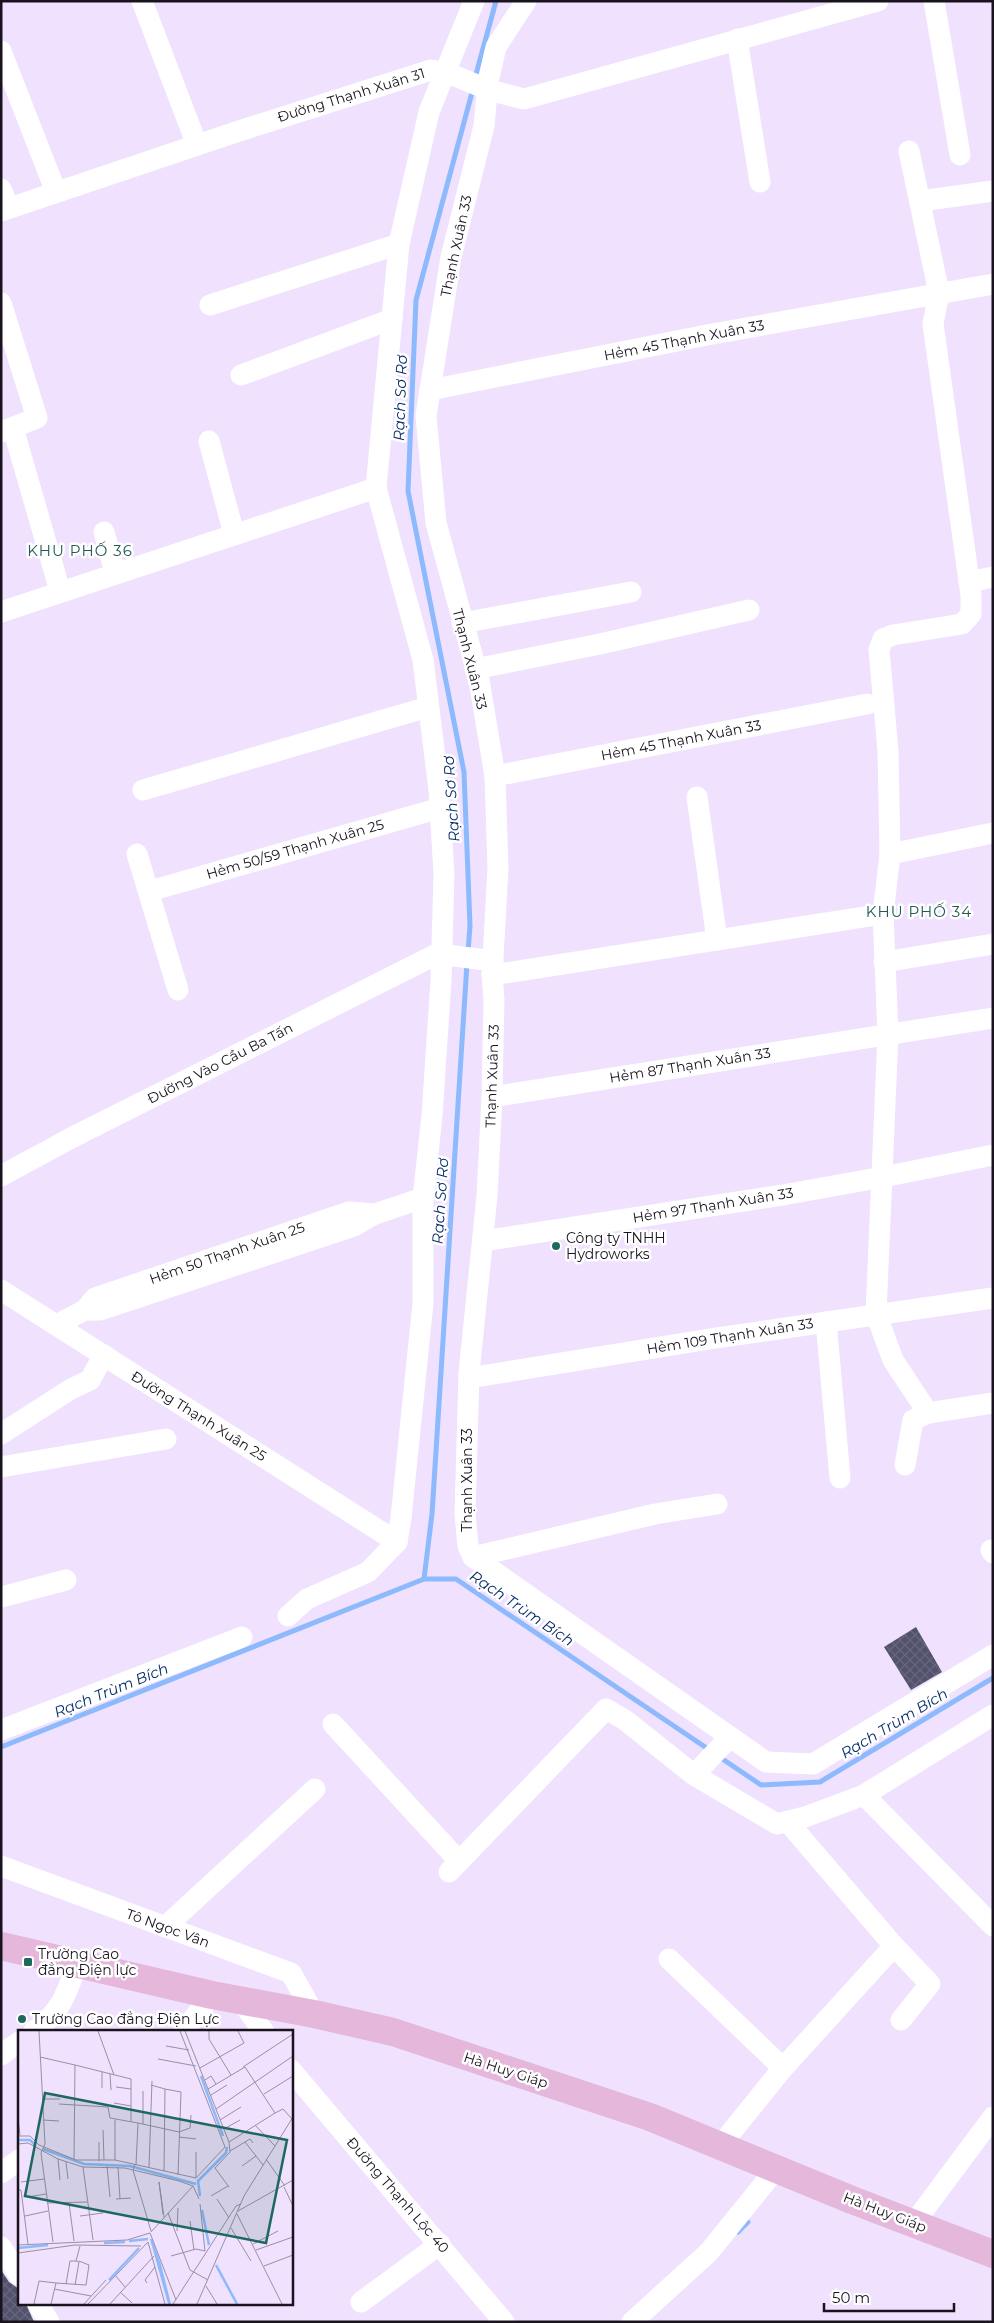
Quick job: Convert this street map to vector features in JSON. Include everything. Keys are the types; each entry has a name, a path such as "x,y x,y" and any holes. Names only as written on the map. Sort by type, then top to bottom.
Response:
{"main road":[{"name":"Hà Huy Giáp","path":"1,1946 212,1995 314,2014 393,2032 650,2117 776,2169 993,2254"}],"street":[{"path":"142,1 197,145"},
{"path":"288,1616 307,1599 368,1572 397,1542 423,1303 423,1198 432,1116 444,874 440,808 423,660 376,488 400,244 429,112 474,1"},
{"name":"Thạnh Xuân 33","path":"473,1557 468,1546 465,1514 469,1378 483,1241 492,1097 493,968 498,869 495,776 475,669 436,523 426,416 451,257 484,126 488,82 496,47 526,1"},
{"name":"Đường Thạnh Xuân 31","path":"4,202 56,192 431,70 446,73 487,89 524,99 878,1"},
{"path":"934,1 960,155"},
{"path":"737,39 760,182"},
{"path":"1,51 56,192"},
{"path":"909,151 939,293 933,324 970,582 971,614 962,624 893,635 883,639 879,650 888,751 890,854 883,914 888,1034 876,1314 893,1360 928,1413"},
{"path":"920,201 993,191"},
{"path":"210,304 400,244"},
{"name":"Hẻm 45 Thạnh Xuân 33","path":"430,390 716,334 993,284"},
{"path":"1,303 36,418 7,430 60,592"},
{"path":"241,375 392,319"},
{"path":"209,442 234,534"},
{"path":"1,612 115,572 376,488"},
{"path":"104,532 115,572"},
{"path":"970,582 993,577"},
{"path":"462,623 631,592"},
{"path":"475,669 600,644 749,610"},
{"name":"Hẻm 45 Thạnh Xuân 33","path":"495,776 867,704"},
{"path":"143,790 428,707"},
{"path":"697,797 718,940"},
{"name":"Hẻm 50/59 Thạnh Xuân 25","path":"150,891 440,808"},
{"path":"890,854 993,833"},
{"path":"137,854 150,891 178,990"},
{"path":"441,952 493,968 718,940 883,914"},
{"path":"884,962 993,944"},
{"name":"Đường Vào Cầu Ba Tấn","path":"1,1176 73,1137 441,952"},
{"name":"Hẻm 87 Thạnh Xuân 33","path":"492,1097 993,1018"},
{"name":"Hẻm 97 Thạnh Xuân 33","path":"483,1241 883,1177 993,1155"},
{"name":"Hẻm 50 Thạnh Xuân 25","path":"56,1325 85,1310 100,1310 354,1226 375,1214 423,1198"},
{"name":"Đường Thạnh Xuân 25","path":"1,1290 397,1542"},
{"name":"Hẻm 109 Thạnh Xuân 33","path":"469,1378 876,1314 993,1298"},
{"path":"826,1322 840,1478"},
{"path":"1,1434 71,1389 90,1380 104,1355"},
{"path":"905,1465 913,1420 928,1413 993,1403"},
{"path":"1,1467 166,1439"},
{"path":"473,1557 655,1514 717,1504"},
{"path":"473,1557 766,1762 813,1764 993,1655"},
{"path":"1,1597 66,1580"},
{"path":"1,1730 242,1637"},
{"path":"333,1724 454,1866 606,1709 625,1720 694,1775 777,1824 864,1795 989,1724"},
{"path":"694,1775 730,1737"},
{"path":"165,1927 315,1789"},
{"path":"864,1795 993,1926"},
{"path":"787,1821 894,1946 930,1984 900,2020"},
{"name":"Tô Ngọc Vân","path":"1,1866 291,1973 314,2014"},
{"path":"720,2146 783,2068 894,1946"},
{"path":"669,1958 783,2068"},
{"path":"35,2030 58,2009 65,1998 77,1964"},
{"path":"185,2030 212,1995"},
{"path":"242,2001 263,2030"},
{"path":"1,2055 18,2043"},
{"name":"Đường Thạnh Lộc 40","path":"292,2071 504,2322"},
{"path":"914,2223 993,2117"},
{"path":"1,2173 18,2161"},
{"path":"632,2322 708,2252 776,2169"},
{"path":"361,2302 440,2244"},
{"path":"1,2248 18,2274"},
{"path":"39,2306 49,2322"}],"building":[{"path":"916,1627 942,1672 911,1690 884,1647"},
{"path":"1,2270 9,2282 18,2288 18,2306 27,2306 34,2322 1,2322"}],"waterway":[{"name":"Rạch Sơ Rơ","path":"475,78 496,1"},
{"name":"Rạch Sơ Rơ","path":"468,952 470,926 464,772 408,491 416,300 473,89"},
{"name":"Rạch Sơ Rơ","path":"424,1579 432,1514 467,963"},
{"name":"Rạch Trùm Bích","path":"1,1747 424,1579 456,1579 711,1751"},
{"name":"Rạch Trùm Bích","path":"718,1756 761,1785 820,1782 993,1678"},
{"path":"738,2232 748,2222"}],"place":[{"name":"Công ty TNHH Hydroworks","path":"556,1246"},
{"name":"Trường Cao đẳng Điện lực","path":"28,1962"},
{"name":"Trường Cao đẳng Điện Lực","path":"22,2019"}],"district":[{"name":"KHU PHỐ 36","path":"80,550"},
{"name":"KHU PHỐ 34","path":"919,911"}]}
